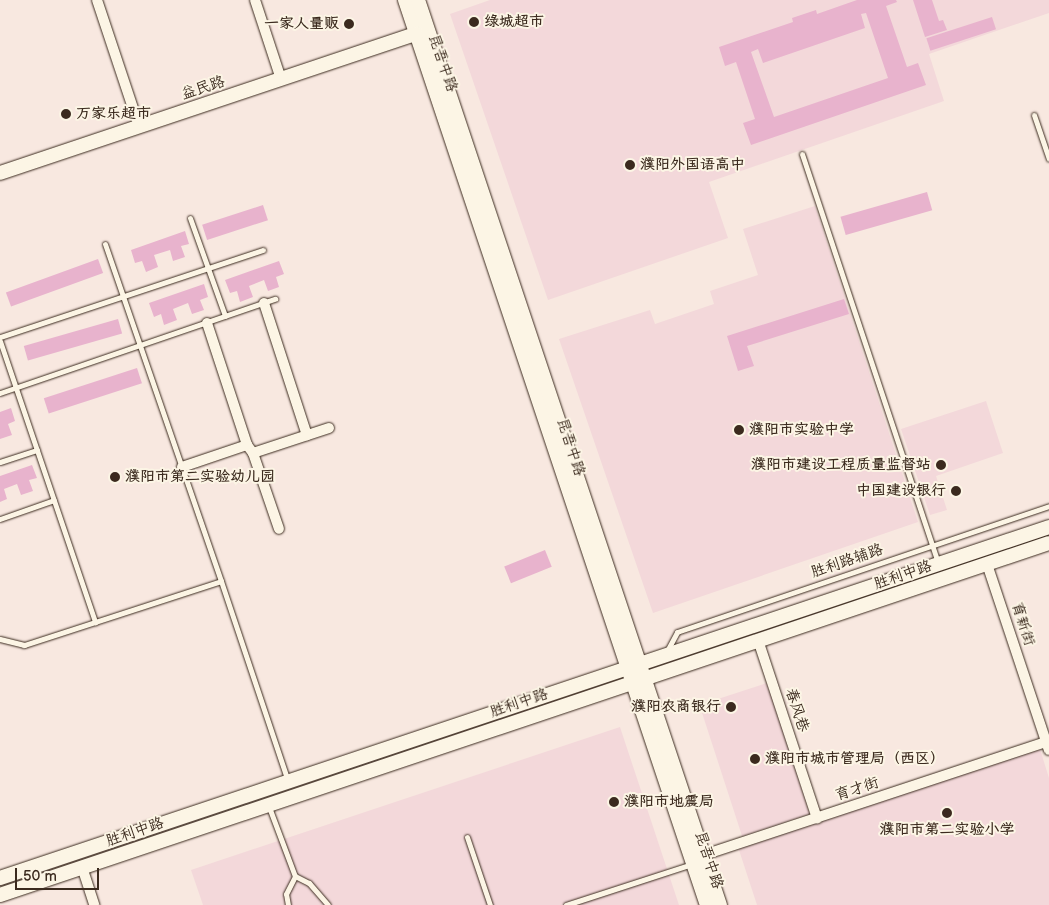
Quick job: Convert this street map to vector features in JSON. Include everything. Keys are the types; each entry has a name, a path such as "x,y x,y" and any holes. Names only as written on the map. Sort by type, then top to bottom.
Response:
{"main road":[{"name":"昆吾中路","path":"404,0 634,666"},
{"name":"昆吾中路","path":"418,0 638,680 698,859 720,905"},
{"name":"益民路","path":"0,171 416,34"},
{"name":"胜利中路","path":"0,878 1049,527"},
{"name":"胜利中路","path":"0,895 1049,543"},
{"name":"昆吾中路","path":"698,859 707,905"}],"street":[{"path":"97,0 139,126"},
{"path":"255,0 281,79"},
{"path":"264,303 307,435"},
{"path":"207,322 279,529"},
{"path":"182,467 329,428"},
{"name":"育新街","path":"987,564 1048,745"},
{"name":"春风巷","path":"758,640 816,818"},
{"name":"育才街","path":"698,859 816,818 1048,745"},
{"path":"82,867 94,905"}],"lane":[{"path":"1034,115 1049,159"},
{"path":"802,154 938,564"},
{"path":"190,218 225,316"},
{"path":"105,244 288,781"},
{"path":"0,337 263,250"},
{"path":"0,393 275,299"},
{"path":"0,341 95,622"},
{"path":"0,462 37,450"},
{"path":"0,519 54,500"},
{"name":"胜利路辅路","path":"666,655 677,632 1049,506"},
{"path":"0,639 24,645 221,581"},
{"path":"268,804 295,876 309,883 328,905"},
{"path":"467,837 490,905"},
{"path":"566,905 698,859"},
{"path":"288,905 286,894 295,876"}],"shaded area":[{"name":"濮阳外国语高中","path":"490,0 1049,0 1049,13 929,54 944,101 709,182 728,238 548,300 450,14"},
{"name":"濮阳市实验中学","path":"815,206 918,522 653,613 559,339 650,310 655,324 714,304 710,291 758,275 743,229"},
{"name":"濮阳市建设工程质量监督站","path":"986,401 1003,453 936,476 947,510 930,515 901,429"},
{"name":"濮阳市城市管理局（西区）","path":"767,683 810,814 742,836 699,705"},
{"path":"620,727 679,905 203,905 191,870"},
{"name":"濮阳市第二实验小学","path":"1040,749 1049,778 1049,905 757,905 738,847"}],"building":[{"path":"857,0 896,0 897,2 886,6 907,67 918,63 926,85 751,145 743,123 755,119 736,62 725,66 719,47 793,22 792,18 816,10 817,14","holes":["866,13 888,78 774,117 751,52 758,49 763,63 865,28 861,14"]},
{"path":"913,0 932,0 939,21 943,20 947,30 925,37"},
{"path":"992,17 996,29 930,51 926,38"},
{"path":"927,192 932,210 846,235 840,217"},
{"path":"263,205 268,220 207,240 202,225"},
{"path":"185,231 189,244 181,246 185,257 173,261 170,250 154,255 158,267 146,272 142,261 135,263 131,250"},
{"path":"98,259 103,273 11,307 6,293"},
{"path":"279,261 284,274 276,277 279,287 268,291 264,280 249,286 253,297 240,302 237,291 230,293 225,280"},
{"path":"204,284 208,297 200,300 204,310 192,314 188,303 173,309 177,320 164,325 161,314 154,317 149,303"},
{"path":"844,299 849,314 747,346 754,366 738,371 727,336"},
{"path":"118,319 122,333 28,360 24,346"},
{"path":"137,368 142,383 49,414 44,398"},
{"path":"11,408 15,421 8,424 12,435 0,439 0,412"},
{"path":"32,465 37,478 29,480 33,491 21,495 17,484 4,489 7,499 0,502 0,476"},
{"path":"545,550 552,567 511,583 504,566"}],"place":[{"name":"绿城超市","path":"474,22"},
{"name":"一家人量贩","path":"349,24"},
{"name":"万家乐超市","path":"66,114"},
{"name":"濮阳外国语高中","path":"630,165"},
{"name":"濮阳市实验中学","path":"739,430"},
{"name":"濮阳市建设工程质量监督站","path":"941,465"},
{"name":"濮阳市第二实验幼儿园","path":"115,477"},
{"name":"中国建设银行","path":"956,491"},
{"name":"濮阳农商银行","path":"731,707"},
{"name":"濮阳市城市管理局（西区）","path":"755,759"},
{"name":"濮阳市地震局","path":"614,802"},
{"name":"濮阳市第二实验小学","path":"947,813"}]}
